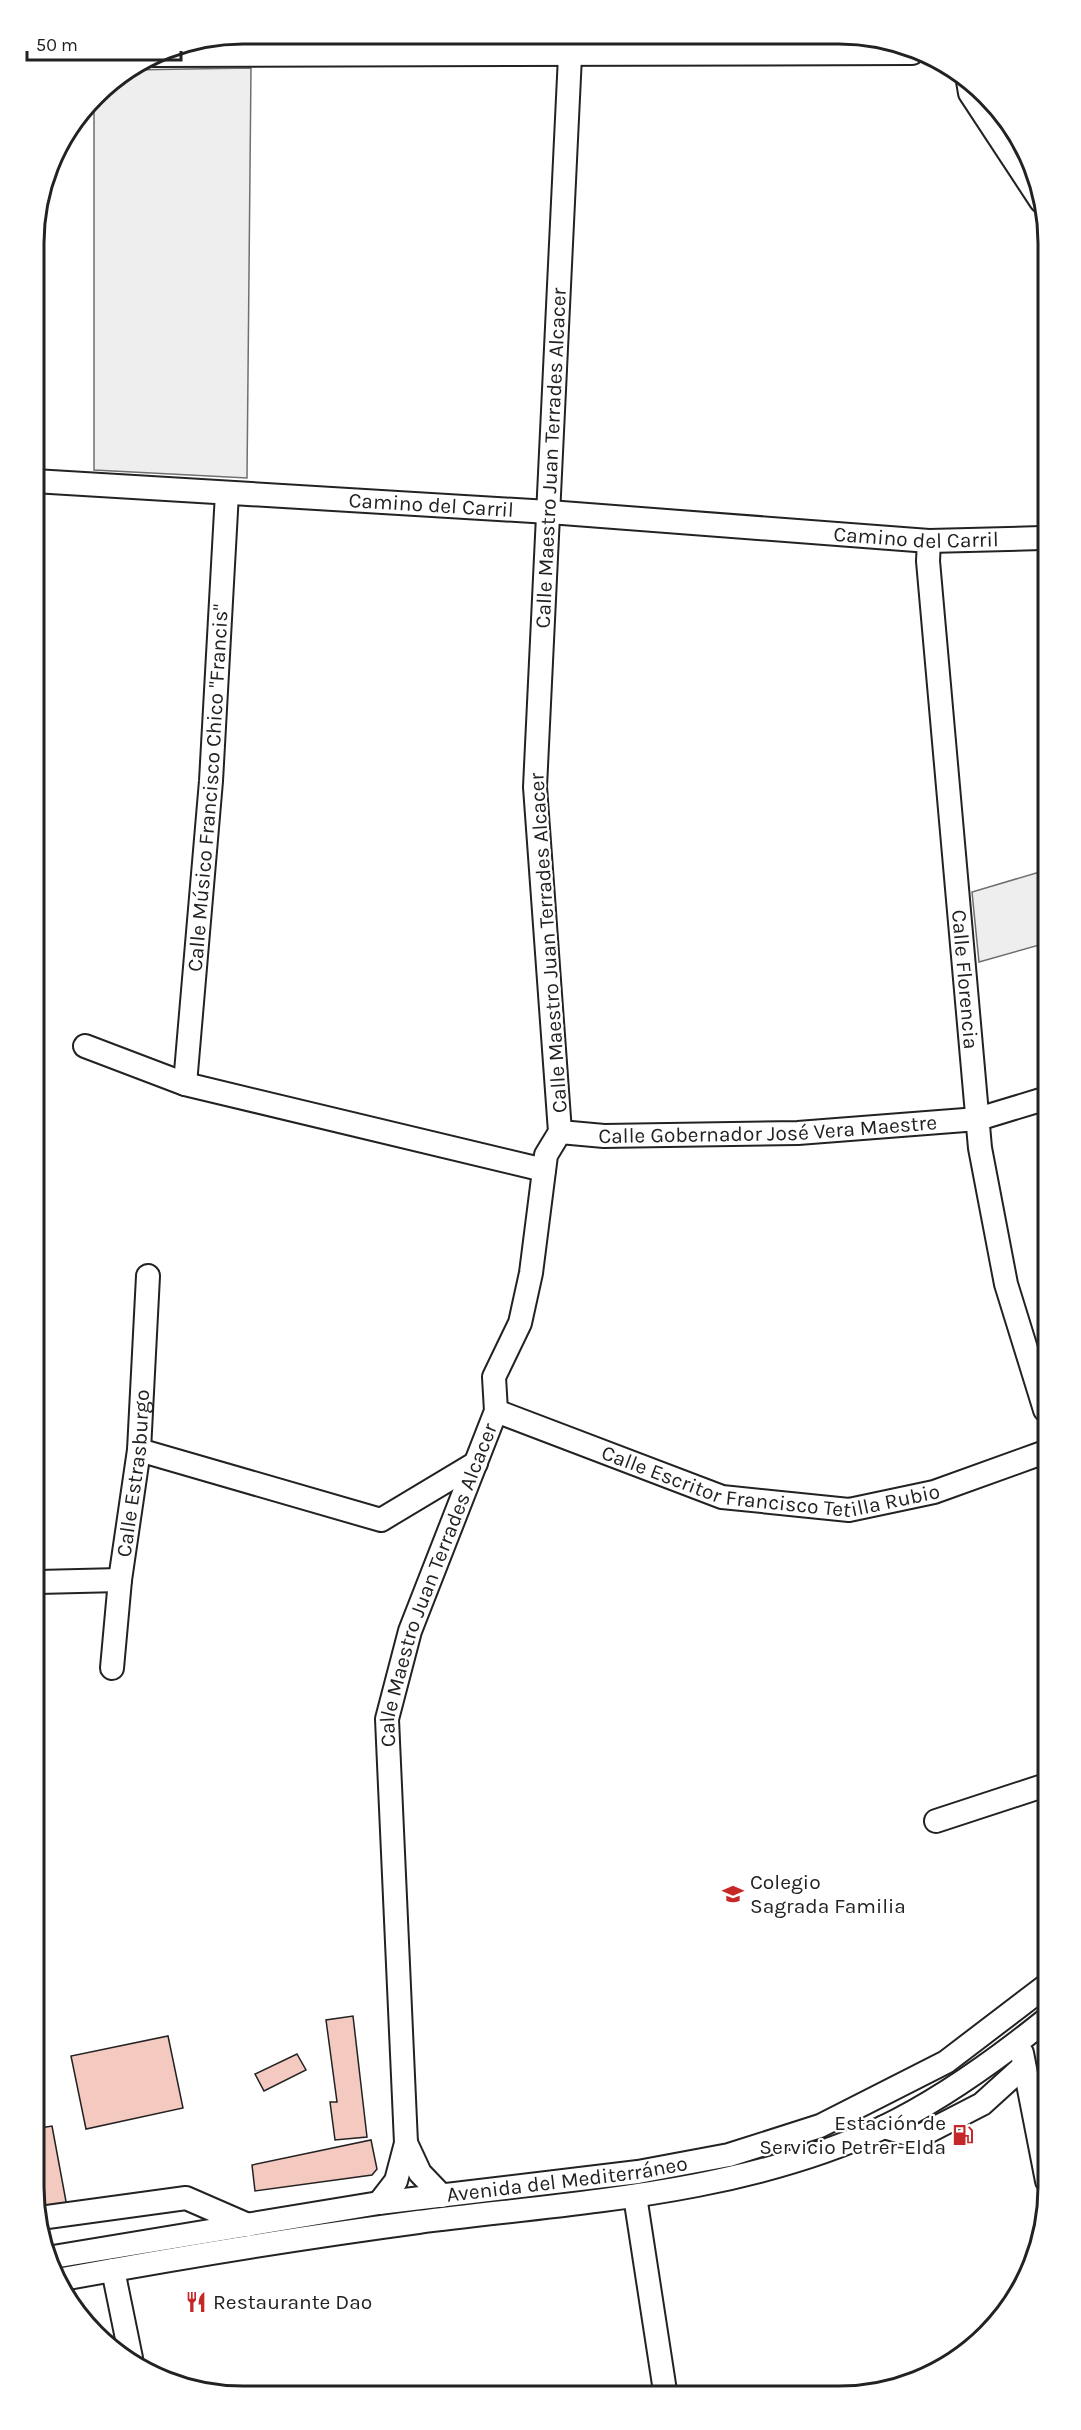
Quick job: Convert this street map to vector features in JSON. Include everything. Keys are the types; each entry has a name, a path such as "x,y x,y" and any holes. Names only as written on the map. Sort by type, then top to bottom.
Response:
{"street":[{"path":"177,54 571,45 898,53"},
{"name":"Calle Maestro Juan Terrades Alcacer","path":"379,2203 396,2181 406,2143 387,1719 410,1631 496,1411 494,1377 520,1323 531,1273 546,1155 560,1132 535,787 571,45"},
{"path":"970,93 1028,181"},
{"name":"Camino del Carril","path":"44,482 549,512 929,541 1038,538"},
{"name":"Calle Músico Francisco Chico \"Francis\"","path":"185,1084 211,781 227,493"},
{"name":"Calle Florencia","path":"929,541 929,572 980,1148 1006,1284 1037,1385"},
{"path":"85,1046 185,1084 544,1170"},
{"name":"Calle Gobernador José Vera Maestre","path":"560,1132 604,1136 798,1132 978,1119 1038,1101"},
{"name":"Calle Estrasburgo","path":"112,1668 120,1580 139,1450 148,1276"},
{"name":"Calle Escritor Francisco Tetilla Rubio","path":"496,1411 722,1497 849,1510 934,1492 1037,1455"},
{"path":"139,1450 381,1520 476,1463"},
{"path":"44,1582 120,1580"},
{"path":"936,1821 1037,1788"},
{"name":"Avenida del Mediterráneo","path":"56,2256 379,2203 638,2172 729,2155 820,2126 946,2062 1037,1993"},
{"name":"Avenida del Mediterráneo","path":"66,2278 416,2222 669,2191 753,2173 843,2144 884,2127 950,2090 1037,2027"},
{"path":"1019,2041 1037,2118"},
{"path":"884,2127 918,2138 982,2104 1024,2066"},
{"name":"Calle Maestro Juan Terrades Alcacer","path":"406,2143 420,2173 442,2196"},
{"path":"635,2196 664,2386"},
{"path":"46,2217 186,2198 248,2225"},
{"path":"113,2270 130,2351"}],"shaded area":[{"path":"251,68 247,478 94,470 94,110 111,93 143,70"},
{"path":"1038,873 1038,946 979,962 972,892"}],"building":[{"path":"353,2016 367,2137 335,2140 330,2102 337,2102 326,2020"},
{"path":"168,2036 183,2108 86,2129 71,2056"},
{"path":"297,2054 306,2070 264,2091 255,2074"},
{"path":"52,2126 70,2223 48,2227 44,2188 44,2127"},
{"path":"371,2140 377,2169 372,2175 255,2191 252,2165"}],"place":[{"name":"Colegio Sagrada Familia","path":"733,1894"},
{"name":"Estación de Servicio Petrer-Elda","path":"963,2135"},
{"name":"Restaurante Dao","path":"196,2302"}]}
